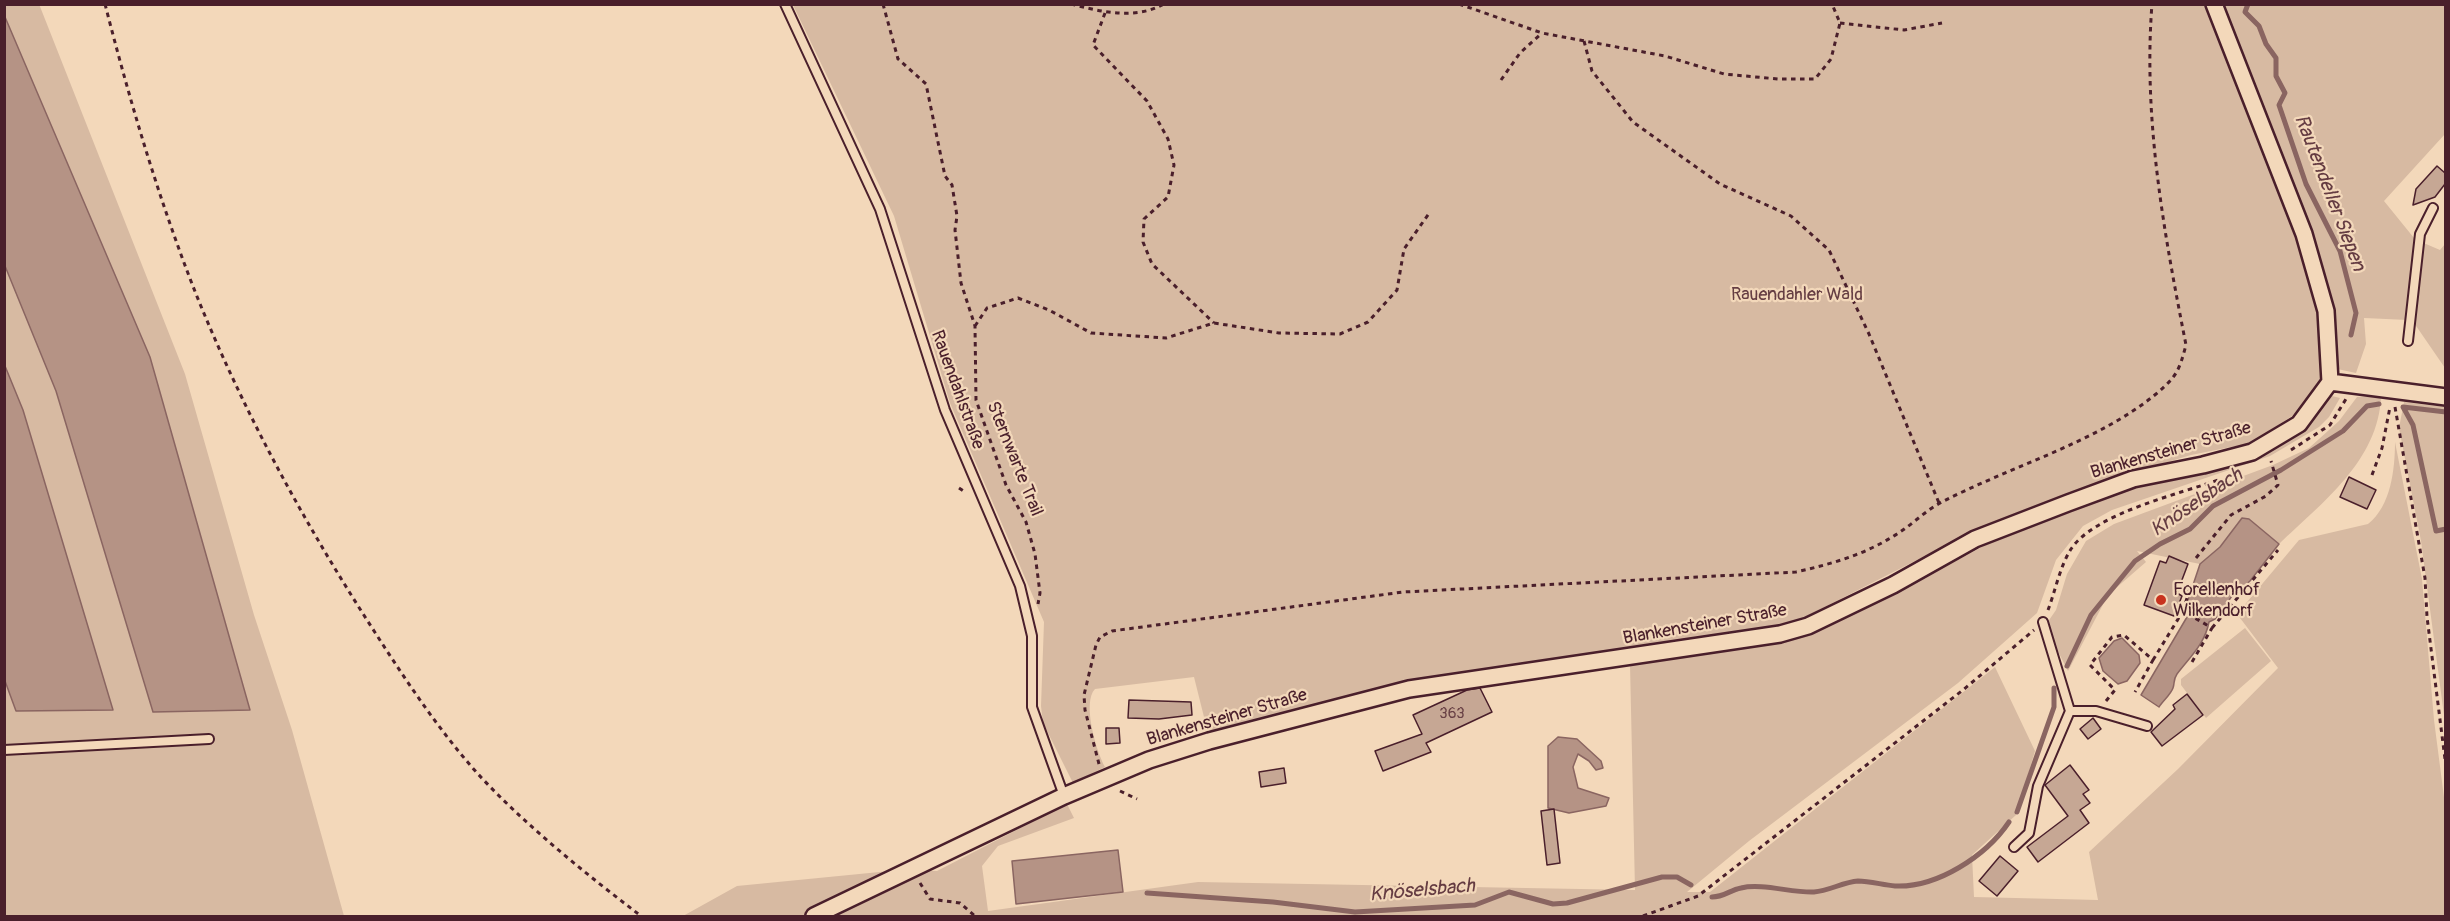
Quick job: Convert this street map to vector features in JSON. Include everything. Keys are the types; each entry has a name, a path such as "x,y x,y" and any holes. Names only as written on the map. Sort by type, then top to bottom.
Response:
{"street":[{"path":"2214,4 2304,234 2326,311 2330,381 2445,398"},
{"name":"Blankensteiner Straße","path":"814,916 1104,778 1149,760 1209,741 1408,689 1752,640 1808,626 1893,585 1975,539 2133,479 2203,465 2252,452 2299,424 2330,381"}],"lane":[{"name":"Rauendahlstraße","path":"785,4 880,209 945,410 1020,586 1032,636 1032,707 1064,796"},
{"path":"2408,341 2420,234 2433,208"},
{"path":"2014,847 2029,833 2038,786 2070,711 2043,622"},
{"path":"2070,711 2096,711 2147,726"},
{"path":"4,750 209,739"}],"path":[{"path":"105,4 166,215 197,296 249,409 300,511 405,678 479,775 526,820 641,916"},
{"name":"Sternwarte Trail","path":"883,4 898,59 926,84 945,176 952,185 957,216 955,230 961,283 975,326 976,400 1006,485 1026,522 1035,554 1040,593 1037,607 1027,614"},
{"path":"1071,4 1105,13 1149,12 1164,4"},
{"path":"1459,4 1542,33 1665,56 1724,74 1778,80 1815,79 1831,59 1840,23 1832,4"},
{"path":"1104,778 1092,744 1084,695 1092,654 1100,637 1127,628 1404,592 1796,572 1837,563 1897,535 1939,503 2124,416 2155,395 2179,373 2186,345 2155,160 2149,39 2152,4"},
{"path":"1105,13 1093,45 1147,101 1168,139 1174,165 1168,196 1144,219 1143,242 1152,264 1214,323"},
{"path":"1840,23 1904,30 1942,23"},
{"path":"1501,80 1520,53 1542,33"},
{"path":"1584,41 1592,71 1632,122 1720,184 1791,216 1829,250 1864,323 1939,503"},
{"path":"975,326 987,308 1018,298 1049,310 1091,333 1166,338 1214,323 1279,333 1340,334 1368,322 1397,290 1404,249 1430,212"},
{"path":"2289,451 2330,425 2341,410 2352,385"},
{"path":"2372,475 2382,448 2393,390"},
{"path":"2393,390 2425,578 2427,617 2445,767"},
{"path":"2196,558 2231,515 2266,496 2278,485 2271,461 2280,456"},
{"path":"1643,916 1698,896 1962,690 2043,622 2071,550 2091,529 2113,518 2223,478"},
{"path":"2192,662 2212,628 2278,550"},
{"path":"2135,692 2182,611 2191,585"},
{"path":"2182,611 2212,628"},
{"path":"2096,711 2115,690 2090,665 2112,637 2124,635 2153,660"},
{"path":"926,892 930,899 960,903 975,916"}],"green space":[{"path":"39,4 185,374 254,615 292,730 344,916 5,916 4,5"},
{"name":"Rauendahler Wald","path":"793,5 2445,5 2445,134 2384,201 2414,238 2408,320 2364,318 2366,344 2356,373 2328,367 2314,393 2292,416 2251,443 2191,455 2131,473 1974,531 1803,618 1750,635 1410,683 1208,733 1194,677 1095,689 1091,695 1090,715 1094,739 1105,767 1073,783 1043,723 1041,706 1044,622 950,403 894,216"},
{"path":"2419,241 2440,250 2445,244 2445,368 2412,320"},
{"path":"2332,396 2340,398 2329,417 2319,427 2270,456 2112,510 2083,526 2056,560 2037,613 1958,683 1749,841 1687,892 1710,892 1995,667 2035,751 2016,815 1972,855 1974,897 2098,900 2089,852 2178,769 2278,668 2237,614 2299,540 2368,524 2376,516 2387,497 2393,475 2395,442 2422,579 2434,720 2445,805 2445,916 683,916 737,886 900,870 937,871 1067,804 1074,818 998,846 982,866 988,911 1198,882 1635,890 1630,664 1756,647 1813,631 1899,591 2001,537 2065,509 2301,428"},
{"path":"2381,396 2378,419 2359,460 2330,496 2279,544 2249,519 2242,518 2220,547 2200,564 2137,551 2146,562 2108,595 2068,671 2045,626 2056,610 2067,574 2086,541 2114,524 2273,465 2309,448 2339,421 2357,397"},
{"path":"2404,402 2445,407 2445,723 2421,541 2399,428"},
{"path":"2245,628 2271,661 2206,718 2181,685 2181,679"}],"shaded area":[{"path":"5,17 150,357 250,710 153,712 56,391 5,266"},
{"path":"5,366 23,410 113,710 16,711 5,681"},
{"path":"2242,518 2249,519 2279,544 2250,581 2232,596 2215,619 2209,622 2200,644 2177,674 2172,690 2159,707 2141,695 2187,617 2185,609 2200,564 2220,547"},
{"path":"2122,638 2139,655 2140,663 2127,681 2118,684 2103,671 2099,658 2114,641"},
{"path":"1558,737 1577,739 1601,761 1603,768 1596,770 1589,761 1578,754 1573,767 1578,788 1609,798 1606,806 1569,813 1548,808 1548,746"},
{"path":"1118,850 1123,892 1016,904 1012,861"}],"building":[{"path":"2437,166 2445,173 2445,184 2435,197 2413,205 2416,189"},
{"path":"2349,477 2376,490 2367,509 2340,497"},
{"path":"2169,556 2188,564 2177,593 2182,596 2174,616 2144,605 2160,561 2166,563"},
{"path":"1480,688 1492,712 1426,743 1431,752 1383,771 1375,751 1422,734 1413,715 1467,690"},
{"path":"2187,694 2203,715 2162,746 2151,732 2175,709 2173,705"},
{"path":"1129,700 1191,702 1192,715 1159,719 1128,718"},
{"path":"2093,718 2101,729 2088,739 2080,729"},
{"path":"1106,728 1119,728 1120,743 1106,744"},
{"path":"2070,765 2089,790 2083,794 2090,803 2080,810 2089,823 2038,862 2027,847 2068,816 2045,785"},
{"path":"1284,768 1286,783 1261,787 1259,772"},
{"path":"1554,809 1560,863 1547,865 1541,811"},
{"path":"2000,856 2018,871 1997,896 1979,881"}],"waterway":[{"name":"Rautendeller Siepen","path":"2248,4 2245,12 2259,26 2266,44 2276,58 2276,76 2285,93 2279,105 2306,184 2340,251 2356,313 2351,335"},
{"name":"Knöselsbach","path":"2067,666 2091,615 2135,561 2160,544 2190,529 2213,506 2281,470 2343,431 2367,406 2379,404"},
{"path":"2446,412 2403,407 2413,425 2436,531 2446,529"},
{"name":"Knöselsbach","path":"2017,812 2054,707 2054,688"},
{"name":"Knöselsbach","path":"1712,897 1749,887 1814,892 1858,881 1895,886 1927,882 1943,876 1974,858 1999,835 2009,822"},
{"name":"Knöselsbach","path":"1147,893 1273,902 1355,912 1475,905 1509,892 1553,904 1567,903 1662,877 1677,877 1691,885"}],"place":[{"name":"Forellenhof Wilkendorf","path":"2161,600"}]}
